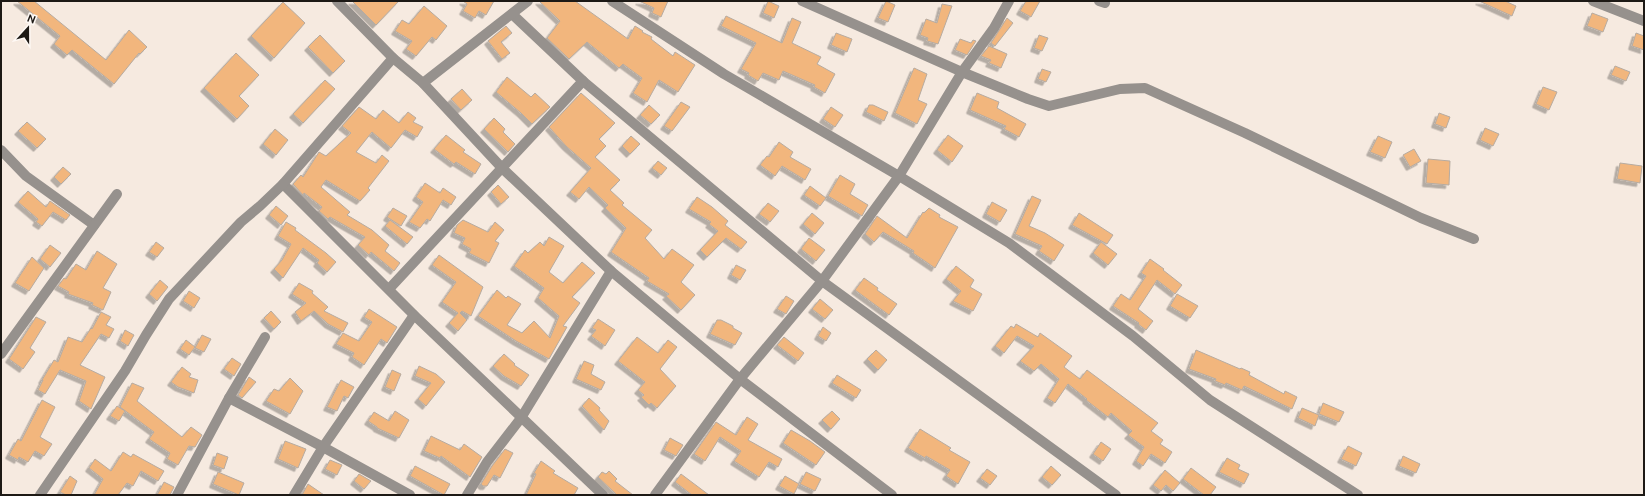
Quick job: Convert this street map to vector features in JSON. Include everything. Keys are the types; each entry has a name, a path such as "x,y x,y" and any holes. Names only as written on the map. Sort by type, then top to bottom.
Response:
{"street":[{"path":"337,1 393,58 423,83 502,168 611,271 740,379 892,495"},
{"path":"423,83 528,1"},
{"path":"612,1 724,74 1009,243 1133,336 1210,400 1358,495"},
{"path":"802,1 962,72 1049,106 1120,89 1146,88 1245,133 1421,218 1474,240"},
{"path":"655,495 740,379 822,281 898,176 962,72 994,28 1009,1"},
{"path":"1593,1 1644,20"},
{"path":"512,14 583,81 822,281 1116,495"},
{"path":"40,495 125,371 169,299 241,222 283,184 393,58"},
{"path":"389,289 583,81"},
{"path":"1,150 26,176 94,225"},
{"path":"283,184 414,315 604,495"},
{"path":"1,354 117,194"},
{"path":"467,495 487,462 521,418 611,271"},
{"path":"294,495 323,446 414,315"},
{"path":"177,495 229,398 265,337"},
{"path":"229,398 323,446 410,495"}],"building":[{"path":"17,1 34,1 106,60 129,30 147,47 140,54 139,53 114,84 72,50 67,55 54,44 60,36"},
{"path":"352,1 399,1 376,25"},
{"path":"463,1 494,1 486,15 479,11 475,18 463,11 467,4"},
{"path":"539,1 575,1 628,39 635,26 643,31 642,32 652,37 651,39 673,56 675,52 695,65 678,92 659,80 647,102 633,93 642,78 623,64 619,68 587,42 569,59 547,38 560,21"},
{"path":"639,1 668,1 661,17 652,13 654,8"},
{"path":"768,1 779,6 774,18 763,13"},
{"path":"886,1 895,5 888,22 878,18"},
{"path":"1026,1 1040,1 1031,17 1020,11"},
{"path":"1479,1 1505,1 1516,6 1512,16"},
{"path":"283,2 305,23 274,58 251,36"},
{"path":"942,4 952,6 938,44 927,41 928,38 920,35 926,19 937,23"},
{"path":"424,6 447,26 436,40 432,37 416,56 406,49 412,41 395,31 402,20 409,24"},
{"path":"1592,13 1608,19 1603,32 1587,26"},
{"path":"726,16 782,43 792,18 801,22 792,43 821,57 817,64 835,74 825,93 814,87 815,85 783,71 779,80 763,73 758,81 748,75 749,73 741,69 756,43 721,26"},
{"path":"1007,18 1013,23 995,46 991,43"},
{"path":"506,26 512,33 501,42 510,53 502,59 488,41"},
{"path":"836,33 852,39 847,52 831,45"},
{"path":"1636,33 1644,36 1644,50 1632,46"},
{"path":"320,35 345,61 333,73 308,47"},
{"path":"1039,35 1048,38 1042,51 1034,48"},
{"path":"960,39 971,43 973,40 976,41 967,55 955,50"},
{"path":"989,46 1007,54 1001,68 989,63 991,60 981,56"},
{"path":"236,53 259,75 239,96 249,106 237,119 204,88"},
{"path":"1615,66 1630,72 1626,81 1611,75"},
{"path":"914,68 927,74 918,100 927,104 917,124 895,113"},
{"path":"1042,69 1051,72 1046,82 1038,79"},
{"path":"507,77 531,97 535,93 550,107 532,124 496,92"},
{"path":"325,80 335,89 303,123 293,114"},
{"path":"1543,87 1557,92 1549,110 1536,104"},
{"path":"462,89 472,100 461,110 451,99"},
{"path":"581,93 615,123 599,139 606,146 595,157 620,180 610,190 624,203 622,205 652,230 645,238 664,259 672,249 694,265 681,282 695,295 681,310 666,296 669,294 647,281 649,278 611,252 626,228 605,208 608,205 589,187 579,199 570,192 591,168 566,146 549,127"},
{"path":"977,93 999,102 997,108 1026,124 1019,137 1004,129 1006,126 970,110"},
{"path":"681,102 690,107 672,131 664,126"},
{"path":"649,105 660,115 651,124 640,115"},
{"path":"869,105 873,105 888,112 884,121 866,112"},
{"path":"359,107 376,119 383,110 399,123 408,112 416,118 413,122 423,127 417,137 405,130 391,148 372,132 356,152 376,163 382,155 389,161 368,188 370,190 360,201 326,180 321,187 350,212 347,215 372,230 389,245 385,251 400,263 394,271 371,252 369,255 358,245 365,237 330,217 328,219 319,211 322,207 304,193 303,195 293,184 301,175 303,177 319,152 326,156 351,133 342,126"},
{"path":"831,107 843,115 835,127 823,119"},
{"path":"1439,113 1450,117 1446,128 1435,124"},
{"path":"494,118 505,129 503,132 515,144 508,152 484,129"},
{"path":"27,122 46,139 37,148 18,131"},
{"path":"1485,128 1499,134 1493,146 1480,140"},
{"path":"275,129 288,140 276,155 263,144"},
{"path":"446,135 465,150 463,152 481,164 475,174 456,162 454,164 434,149"},
{"path":"948,135 963,146 952,162 937,150"},
{"path":"631,136 640,144 630,154 622,146"},
{"path":"1378,136 1392,142 1385,158 1370,152"},
{"path":"779,142 793,152 790,157 811,169 805,180 782,166 775,176 760,165 767,156 769,157"},
{"path":"1414,149 1421,161 1410,167 1403,155"},
{"path":"1428,159 1450,161 1449,185 1426,183"},
{"path":"658,161 667,168 661,175 652,168"},
{"path":"1620,163 1642,166 1640,183 1617,179"},
{"path":"63,167 71,174 61,184 54,177"},
{"path":"840,175 855,184 850,194 868,205 862,216 828,196"},
{"path":"425,183 440,193 443,188 456,197 451,205 443,200 430,221 427,219 420,228 409,222 423,202 416,197"},
{"path":"498,185 509,197 501,204 491,192"},
{"path":"810,186 826,198 820,206 804,195"},
{"path":"28,191 46,207 50,201 70,215 66,220 53,212 42,226 36,222 38,219 18,202"},
{"path":"1032,196 1041,200 1029,226 1045,233 1064,245 1054,261 1039,251 1042,246 1015,234"},
{"path":"697,197 712,207 728,221 725,225 747,242 741,249 726,238 707,257 700,250 718,231 709,224 711,222 689,209"},
{"path":"992,202 1007,210 1000,222 986,214"},
{"path":"768,203 779,211 770,222 759,214"},
{"path":"276,206 288,216 281,225 269,215"},
{"path":"393,208 407,216 401,226 387,217"},
{"path":"929,208 940,215 939,217 958,227 935,268 913,253 914,251 883,232 874,242 865,234 877,216 907,238 923,212 924,213"},
{"path":"812,213 824,223 815,234 803,224"},
{"path":"1079,213 1113,235 1107,244 1072,225"},
{"path":"390,220 413,237 407,244 385,226"},
{"path":"463,220 488,232 495,222 504,230 495,241 499,243 489,263 469,253 471,249 462,244 465,238 454,233 457,225"},
{"path":"286,222 296,228 295,230 336,262 327,272 317,263 319,260 303,248 283,278 274,269 282,260 291,244 278,236"},
{"path":"549,237 564,246 549,272 563,283 582,262 595,273 572,297 580,303 563,326 567,327 549,359 516,341 478,316 497,290 506,298 508,296 521,304 507,325 522,333 534,321 550,338 559,316 538,298 544,288 514,266 525,250 528,253 540,242 544,246"},
{"path":"809,238 825,250 816,261 801,249"},
{"path":"156,242 164,248 157,257 149,252"},
{"path":"1101,242 1117,254 1108,265 1093,253"},
{"path":"50,245 61,253 50,267 40,259"},
{"path":"97,251 117,264 103,288 111,292 103,310 92,305 93,303 68,294 69,292 58,286 64,278 66,279 76,264 86,270"},
{"path":"439,255 483,287 471,316 462,311 460,313 467,320 458,331 449,323 458,313 442,302 456,282 432,265"},
{"path":"32,257 44,268 29,291 15,283"},
{"path":"1150,259 1182,285 1175,294 1157,280 1138,309 1153,321 1146,330 1138,324 1139,323 1113,306 1121,294 1130,300 1146,276 1141,273"},
{"path":"736,265 746,270 740,280 731,275"},
{"path":"956,266 974,280 970,287 982,294 973,311 953,301 961,291 946,279"},
{"path":"864,278 878,288 877,290 897,304 889,315 855,290"},
{"path":"160,280 168,287 157,301 149,294"},
{"path":"299,283 313,291 312,293 328,307 324,311 348,323 343,332 328,324 314,311 301,321 295,312 306,303 292,294"},
{"path":"189,291 200,298 194,308 183,301"},
{"path":"1177,294 1198,306 1190,318 1170,306"},
{"path":"786,296 794,301 786,314 777,309"},
{"path":"820,299 833,310 825,319 812,309"},
{"path":"369,309 397,327 387,343 381,339 364,365 352,357 354,353 336,344 343,333 359,341 372,322 364,317"},
{"path":"271,311 281,322 274,329 264,318"},
{"path":"101,312 111,317 106,325 114,329 109,338 101,334 80,365 105,377 91,409 79,401 86,381 60,370 45,394 38,390 54,360 58,362 68,337 82,342 91,328 92,329"},
{"path":"36,317 46,322 30,348 35,352 23,369 9,359"},
{"path":"598,319 615,330 605,346 591,336 596,330 592,328"},
{"path":"717,320 721,320 733,326 733,328 742,333 735,345 710,334"},
{"path":"1016,324 1038,337 1040,333 1072,356 1064,367 1080,379 1087,370 1158,423 1151,431 1163,440 1160,444 1172,452 1165,463 1151,454 1143,466 1136,461 1144,447 1128,435 1132,431 1111,413 1108,417 1068,384 1055,403 1047,398 1059,379 1041,364 1034,371 1020,361 1034,346 1017,336 1004,353 995,346 1011,326 1014,328"},
{"path":"823,327 831,333 826,341 818,336"},
{"path":"125,330 134,335 128,346 120,341"},
{"path":"202,335 211,339 204,352 195,348"},
{"path":"637,337 658,353 668,340 677,347 660,369 676,386 657,408 651,403 649,405 641,397 644,395 638,390 645,382 618,361"},
{"path":"784,337 804,353 798,361 777,345"},
{"path":"186,340 195,347 189,355 180,349"},
{"path":"876,350 887,360 878,370 867,359"},
{"path":"1196,350 1250,372 1249,375 1284,394 1285,391 1297,397 1292,409 1244,386 1242,390 1226,383 1225,385 1215,381 1216,379 1189,369"},
{"path":"504,354 515,364 514,365 529,375 521,386 504,376 493,366"},
{"path":"232,358 241,364 234,376 224,369"},
{"path":"584,361 594,365 591,374 605,382 601,390 576,379"},
{"path":"419,366 436,374 445,382 426,406 418,399 431,383 415,376"},
{"path":"182,367 191,374 189,377 198,380 194,393 178,387 171,382"},
{"path":"392,370 401,374 394,391 385,387"},
{"path":"837,375 861,390 856,398 832,383"},
{"path":"249,377 256,382 242,398 238,395"},
{"path":"290,378 303,391 290,414 266,401 274,389 279,391"},
{"path":"341,380 354,387 348,398 344,396 337,411 327,407"},
{"path":"132,383 144,388 137,401 182,437 191,427 202,435 195,447 189,446 178,465 167,459 170,453 149,439 154,432 120,407"},
{"path":"589,398 600,408 599,410 609,421 604,430 582,406"},
{"path":"42,400 55,407 40,437 52,444 44,456 35,451 28,462 19,457 18,460 9,455 18,439 21,441"},
{"path":"1323,403 1344,412 1339,422 1319,414"},
{"path":"117,406 125,411 119,421 110,416"},
{"path":"1302,408 1319,415 1315,426 1298,418"},
{"path":"395,411 409,420 399,438 377,428 368,421 374,412 389,421"},
{"path":"832,411 840,419 831,429 822,420"},
{"path":"747,417 758,424 748,440 782,459 778,467 769,462 759,477 734,461 741,451 720,437 705,461 694,454 716,422 736,435"},
{"path":"920,429 951,448 949,450 970,462 958,484 946,476 950,470 926,456 925,458 908,448"},
{"path":"791,430 825,452 816,465 783,443"},
{"path":"431,436 460,450 464,444 482,457 470,477 441,456 440,458 424,451"},
{"path":"670,438 683,445 676,456 664,450"},
{"path":"285,441 306,449 298,468 278,459"},
{"path":"1101,442 1111,449 1103,461 1093,454"},
{"path":"1348,446 1362,453 1356,466 1341,459"},
{"path":"505,449 513,453 500,478 494,475 487,486 483,486 481,484"},
{"path":"123,452 131,457 133,454 164,471 158,481 141,471 133,486 127,483 118,495 94,495 103,479 89,468 95,459 111,471"},
{"path":"217,453 228,457 224,469 213,465"},
{"path":"1403,456 1420,464 1416,473 1399,466"},
{"path":"1227,458 1240,465 1238,469 1249,474 1244,484 1219,472"},
{"path":"330,460 342,465 337,475 325,469"},
{"path":"541,461 555,471 553,473 578,488 574,495 526,495 536,474 534,473"},
{"path":"415,466 450,484 444,495 410,476"},
{"path":"1051,466 1061,475 1052,485 1042,477"},
{"path":"1191,468 1216,487 1210,495 1204,495 1183,479"},
{"path":"987,469 997,476 990,485 980,478"},
{"path":"1165,470 1180,483 1173,491 1166,485 1161,491 1153,485"},
{"path":"609,471 617,479 615,481 633,495 617,495 598,477 602,472 606,474"},
{"path":"218,472 244,483 239,495 213,484"},
{"path":"806,472 821,479 815,491 800,484"},
{"path":"359,474 371,481 364,489 354,481"},
{"path":"681,474 709,495 692,495 675,482"},
{"path":"70,476 77,481 71,495 66,495 60,492"},
{"path":"785,476 799,484 794,494 779,486"},
{"path":"164,482 174,487 170,495 157,495"},
{"path":"308,484 324,495 302,495"}]}
